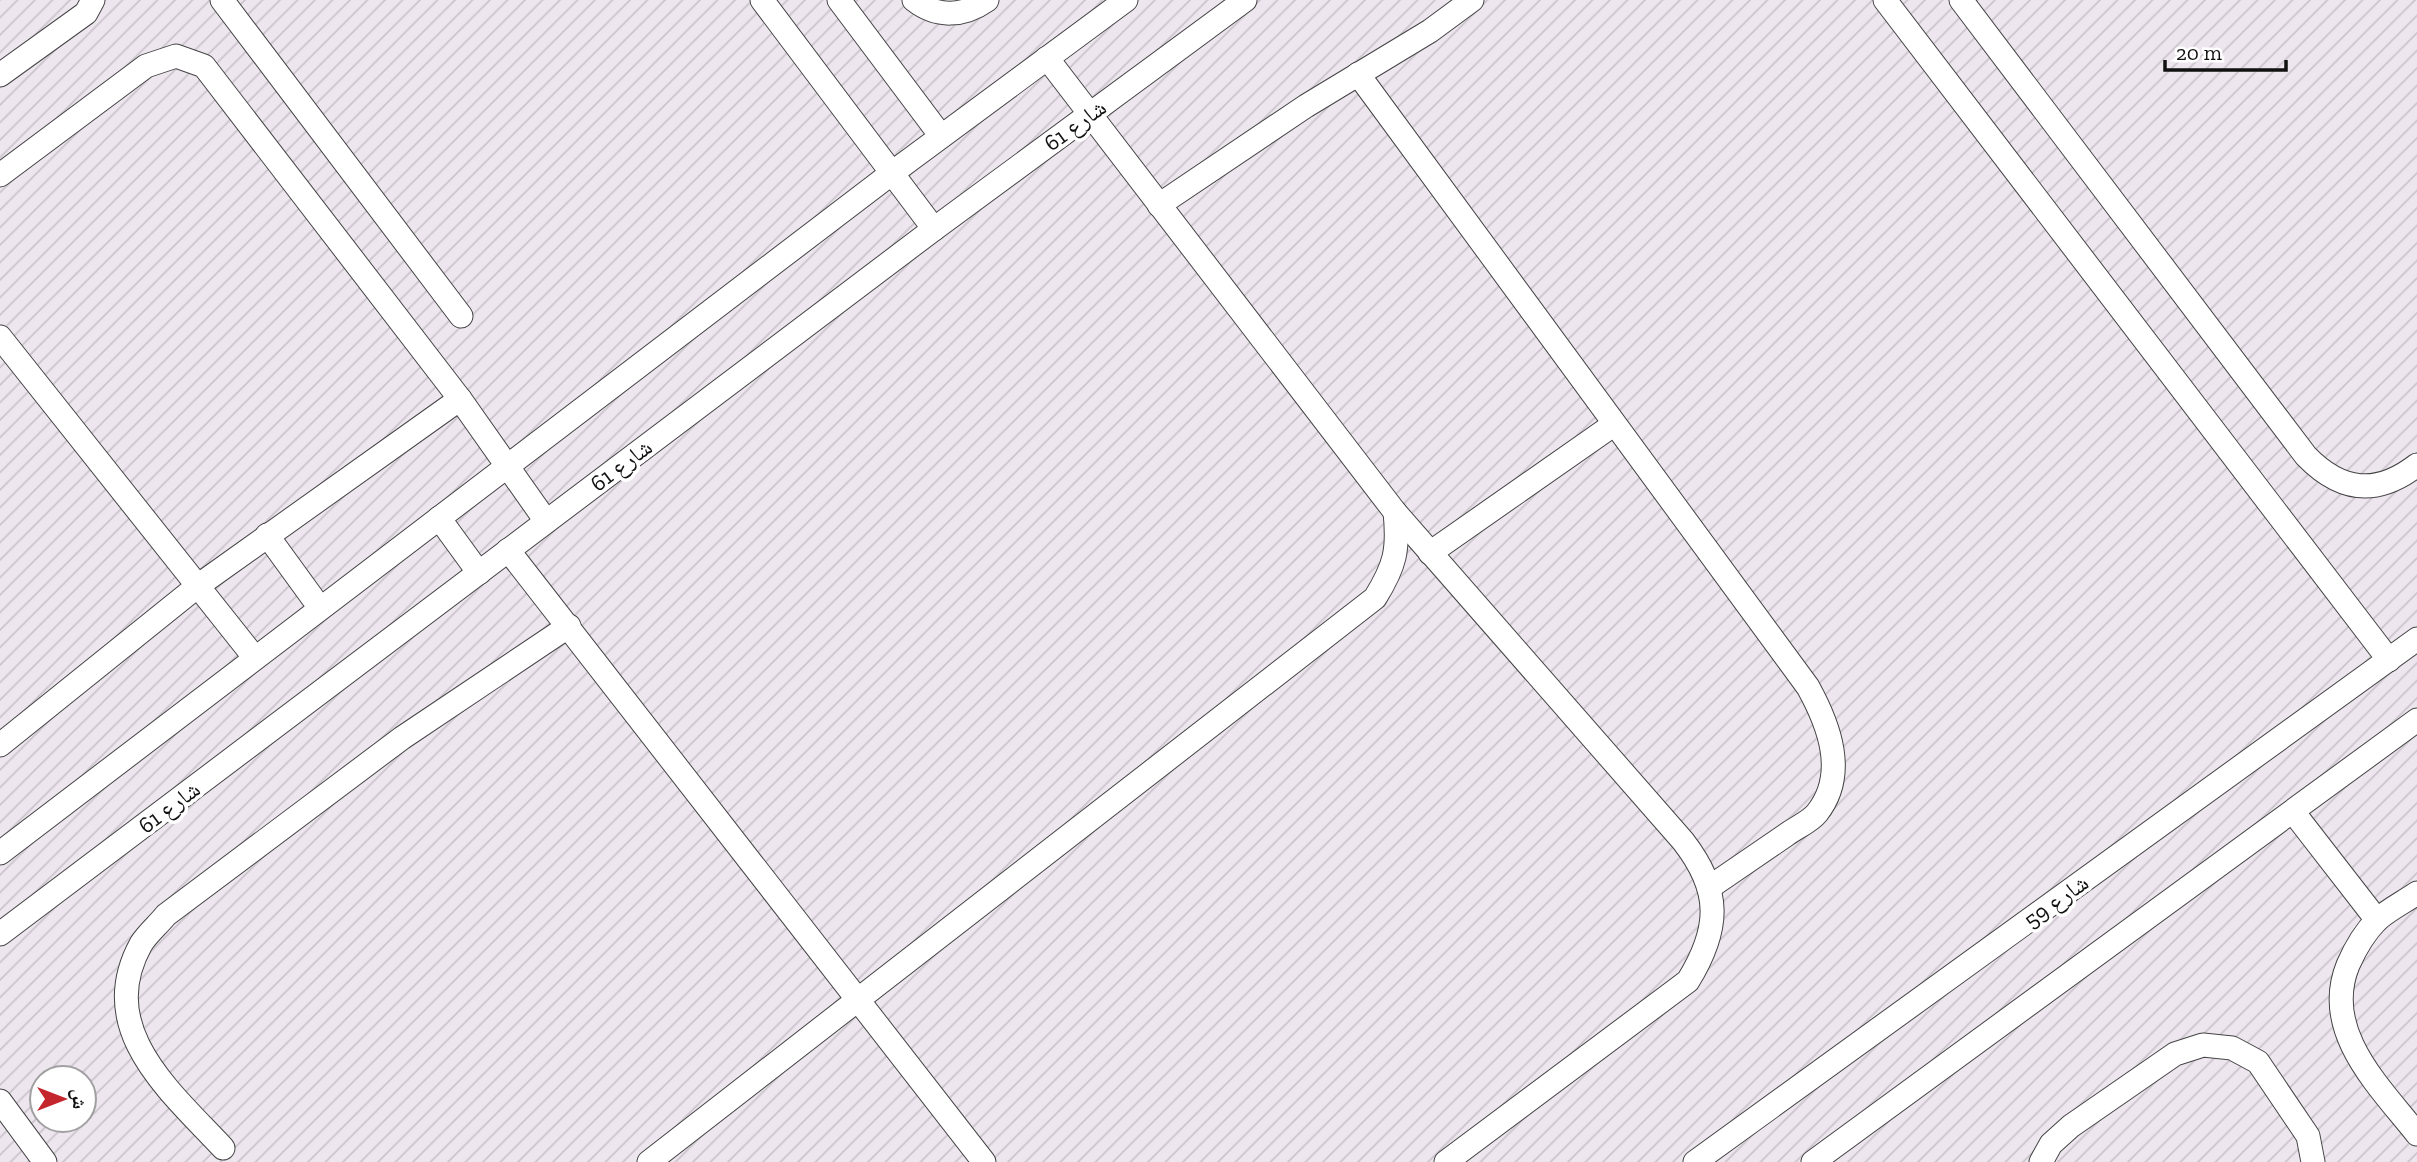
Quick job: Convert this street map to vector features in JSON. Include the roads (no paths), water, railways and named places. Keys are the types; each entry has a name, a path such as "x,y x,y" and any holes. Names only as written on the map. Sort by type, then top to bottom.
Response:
{"lane":[{"path":"0,75 86,13 93,0"},
{"path":"222,0 461,316"},
{"path":"762,0 934,229"},
{"path":"839,0 942,136"},
{"path":"914,0 929,10 947,14 964,13 988,0"},
{"path":"0,853 892,173 1126,0"},
{"name":"شارع 61","path":"0,934 934,229 1245,0"},
{"path":"1159,205 1358,74 1430,31 1472,0"},
{"path":"1885,0 2389,660"},
{"path":"1961,0 2306,456 2322,473 2342,483 2365,487 2388,483 2417,465"},
{"path":"0,175 146,66 160,59 176,56 191,59 216,77 460,399 546,521"},
{"path":"1047,58 1395,512 1683,841 1699,862 1710,887 1713,920 1705,953 1688,981 1446,1162"},
{"path":"1358,74 1613,425 1808,687 1831,737 1833,764 1829,792 1816,814 1710,887"},
{"path":"0,337 255,658"},
{"path":"0,745 199,585 460,399"},
{"path":"1430,553 1613,425"},
{"path":"649,1162 1375,598 1391,573 1394,563 1398,543 1395,512"},
{"path":"439,518 479,573"},
{"path":"267,535 320,608"},
{"path":"508,550 984,1162"},
{"path":"223,1148 158,1077 137,1048 127,1013 128,976 142,943 166,915 380,754 569,626"},
{"name":"شارع 59","path":"1695,1162 2417,639"},
{"path":"1813,1162 2294,813 2417,720"},
{"path":"2294,813 2377,920"},
{"path":"2417,893 2377,920 2356,946 2343,978 2341,1012 2350,1045 2417,1133"},
{"path":"2041,1162 2051,1144 2071,1126 2175,1054 2203,1045 2232,1048 2258,1062 2308,1136 2313,1162"},
{"path":"0,1101 45,1162"}]}
